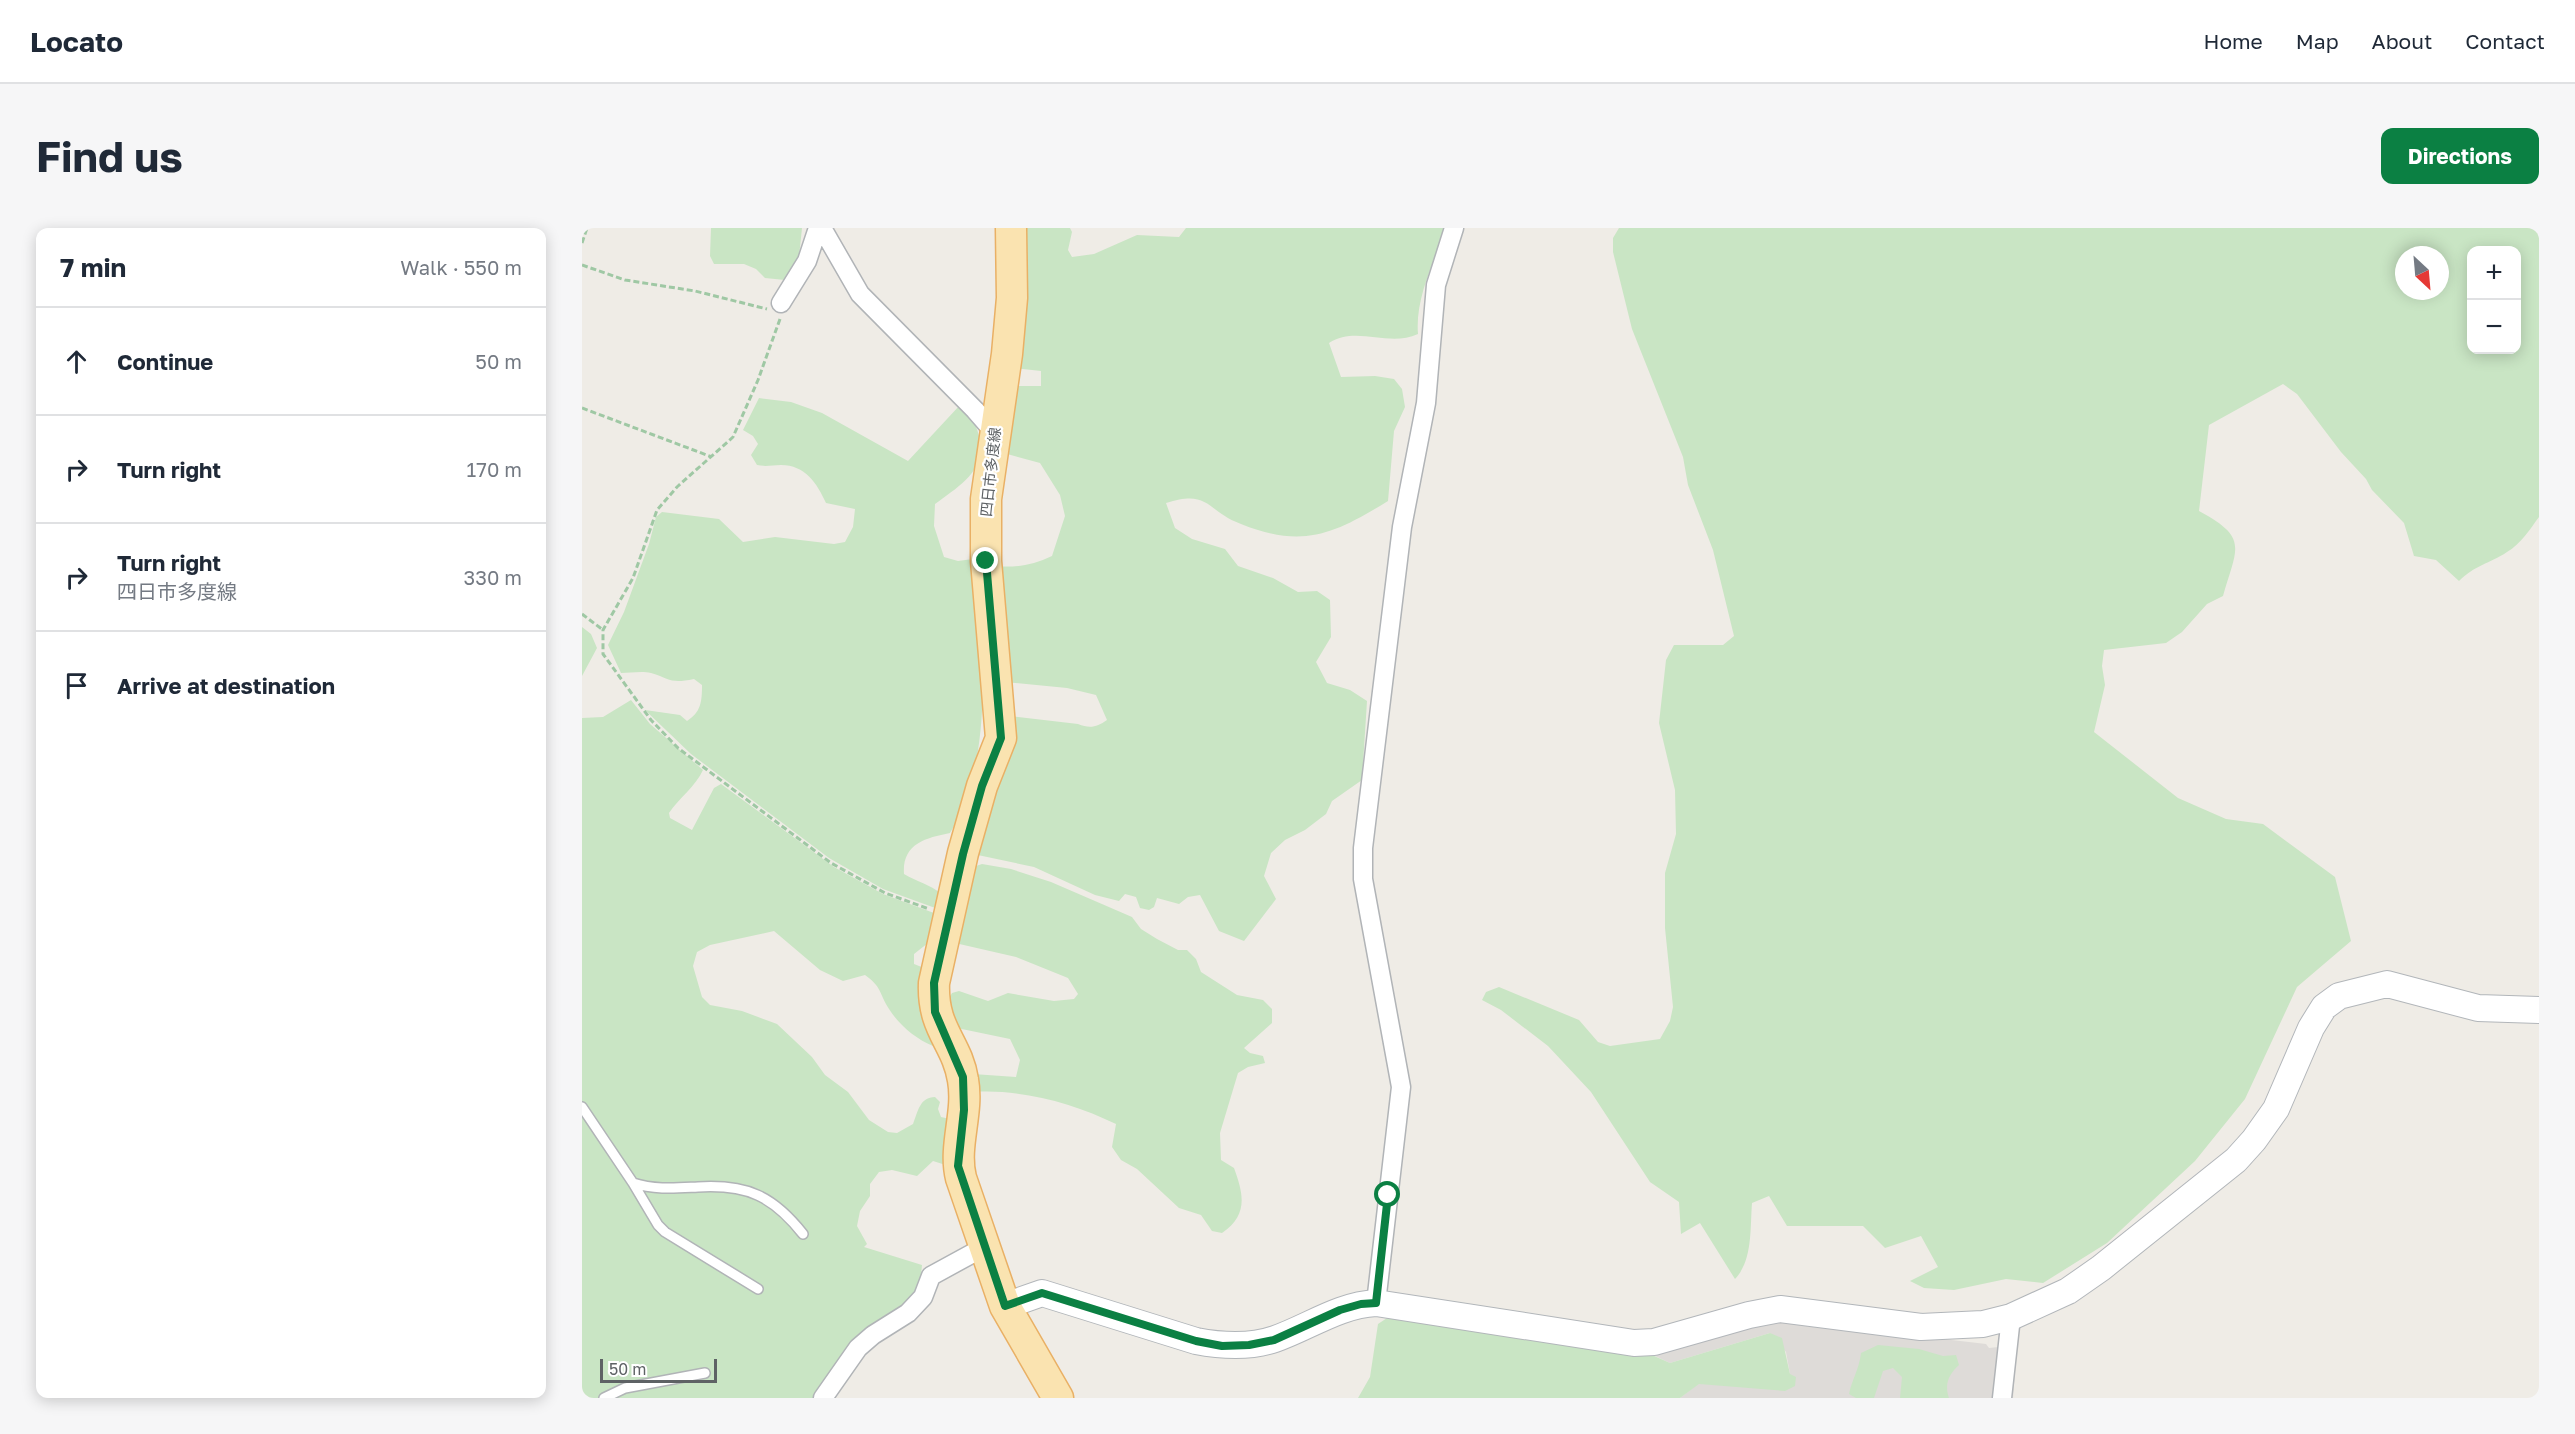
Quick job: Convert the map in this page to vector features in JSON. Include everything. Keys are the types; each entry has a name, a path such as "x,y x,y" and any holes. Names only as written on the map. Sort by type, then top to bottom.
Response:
{"main road":[{"name":"四日市多度線","path":"1011,228 1012,298 1007,354 986,499 986,561 1001,738 982,786 949,915 934,983 933,1001 938,1023 963,1077 964,1110 958,1166 1005,1306 1058,1398"}],"street":[{"path":"781,303 807,261 820,228"},
{"path":"820,228 861,294 995,433"},
{"path":"1376,1303 1401,1087 1363,879 1363,848 1402,527 1426,403 1436,285 1454,228"},
{"path":"1005,1306 1042,1293 1196,1341 1222,1346 1249,1345 1274,1340 1340,1310 1361,1304 1376,1303 1634,1343 1654,1342 1749,1315 1780,1309 1921,1327 1983,1324 2011,1317 2068,1291 2101,1268 2236,1160 2254,1140 2276,1108 2320,1014 2339,996 2387,984 2478,1008 2539,1010"},
{"path":"824,1398 858,1348 873,1335 908,1313 923,1298 931,1276 986,1246"},
{"path":"2002,1398 2011,1317"}],"lane":[{"path":"582,1107 658,1225 665,1232 758,1289"},
{"path":"633,1183 669,1189 724,1187 758,1195 773,1201 803,1234"},
{"path":"604,1398 625,1388 705,1372"}],"path":[{"path":"582,243 587,228"},
{"path":"582,265 625,280 695,291 770,310 781,303 782,314 758,380 733,437 677,487 657,510 633,578 603,630 603,654 651,720 678,748 831,863 885,893 949,915"},
{"path":"582,408 712,457"},
{"path":"582,614 603,630"}],"shaded area":[{"path":"1771,1319 1986,1344 1989,1348 2017,1345 2013,1398 1680,1398 1698,1384 1790,1374 1786,1352 1770,1333 1670,1363 1653,1355"}],"green space":[{"path":"711,228 802,228 799,257 785,280 765,278 756,269 744,264 714,264 710,256"},
{"path":"1019,228 1070,228 1072,232 1068,250 1072,257 1094,254 1137,235 1179,237 1186,228 1447,228 1422,293 1418,334 1395,339 1350,336 1329,343 1341,377 1375,376 1394,379 1402,389 1405,407 1394,431 1388,501 1334,529 1301,536 1283,536 1263,532 1230,519 1200,500 1180,499 1166,503 1175,528 1192,539 1225,549 1238,566 1273,578 1298,592 1317,591 1330,600 1331,637 1316,662 1327,683 1350,690 1367,701 1362,780 1332,801 1326,814 1305,830 1285,840 1271,853 1264,876 1276,899 1244,941 1219,931 1200,895 1188,897 1179,904 1157,898 1154,907 1149,910 1140,908 1136,897 1125,894 1119,901 1095,895 1034,867 973,854 1010,716 1090,727 1107,720 1096,695 1067,688 1005,682 995,566 1025,565 1052,556 1065,516 1060,495 1040,463 1000,452 1012,386 1041,386 1041,371 1014,368"},
{"path":"1619,228 2539,228 2539,517 2512,549 2471,571 2459,581 2436,560 2414,556 2404,523 2372,490 2366,479 2341,452 2297,394 2283,384 2209,425 2199,511 2226,529 2235,545 2235,555 2223,596 2207,604 2182,632 2166,643 2104,650 2102,666 2105,685 2094,732 2178,798 2226,819 2263,824 2335,877 2351,941 2297,987 2245,1099 2195,1161 2107,1243 2043,1283 2006,1279 1954,1290 1924,1288 1910,1281 1938,1267 1921,1236 1885,1248 1863,1226 1787,1226 1769,1196 1752,1203 1748,1253 1735,1279 1700,1223 1681,1234 1679,1202 1650,1182 1591,1092 1548,1046 1501,1010 1482,1000 1486,992 1499,987 1579,1020 1598,1042 1610,1046 1660,1039 1670,1021 1673,1007 1665,928 1665,873 1676,834 1675,790 1659,723 1666,660 1674,645 1723,645 1734,636 1713,550 1688,485 1683,457 1632,329 1613,252 1613,238"},
{"path":"759,398 791,402 822,413 908,461 960,405 972,419 978,431 981,448 975,468 962,484 935,504 934,526 944,557 958,561 980,558 983,700 980,736 965,803 950,833 932,837 917,844 911,849 904,864 904,874 941,894 938,909 883,889 829,858 691,754 645,710 680,715 687,721 700,706 702,685 694,679 675,681 647,672 621,673 608,645 624,612 649,544 656,517 662,512 719,519 743,542 775,537 834,544 845,542 853,527 855,509 826,503 814,482 797,468 757,465 751,455 758,444 753,436 743,430"},
{"path":"582,627 591,634 597,648 582,676"},
{"path":"631,700 650,724 703,770 669,813 670,818 692,830 714,788 721,784 834,867 883,894 942,916 928,943 914,954 914,964 924,968 939,1043 933,1046 914,1035 898,1021 871,979 865,975 843,981 820,970 774,931 710,945 697,952 693,966 702,997 710,1005 742,1011 777,1024 812,1057 825,1075 848,1092 869,1120 888,1132 897,1133 913,1124 920,1106 930,1098 935,1097 940,1102 938,1109 941,1117 950,1119 952,1167 933,1161 917,1176 892,1170 879,1172 870,1184 870,1196 860,1211 857,1226 867,1244 864,1247 922,1265 919,1295 819,1398 582,1398 582,718 603,717"},
{"path":"982,864 1011,869 1051,882 1132,917 1141,929 1157,939 1178,950 1187,950 1196,959 1201,972 1237,995 1263,1000 1272,1009 1272,1023 1244,1048 1250,1053 1263,1056 1265,1063 1248,1067 1238,1073 1220,1133 1221,1160 1234,1168 1242,1204 1236,1219 1222,1233 1212,1231 1201,1215 1179,1208 1137,1169 1121,1160 1112,1147 1116,1124 1100,1116 1047,1099 1010,1093 974,1092 973,1074 1016,1077 1020,1060 1010,1039 957,1028 948,1000 952,993 959,991 988,1001 1008,993 1054,1001 1074,999 1078,994 1068,978 1016,957 955,943 970,868"},
{"path":"1390,1316 1652,1355 1670,1363 1770,1333 1782,1338 1790,1374 1796,1377 1795,1386 1785,1391 1699,1384 1680,1398 1358,1398 1370,1377 1378,1324"},
{"path":"1878,1345 1919,1349 1943,1356 1956,1355 1959,1365 1948,1380 1949,1398 1900,1398 1902,1377 1893,1368 1883,1371 1874,1398 1856,1398 1849,1394 1861,1353"}],"route":[{"path":"986,561 1001,738 982,786 963,854 934,983 933,1001 938,1023 963,1077 964,1110 958,1166 1005,1306 1042,1293 1196,1341 1235,1346 1274,1340 1340,1310 1361,1304 1376,1303 1388,1195"}]}
